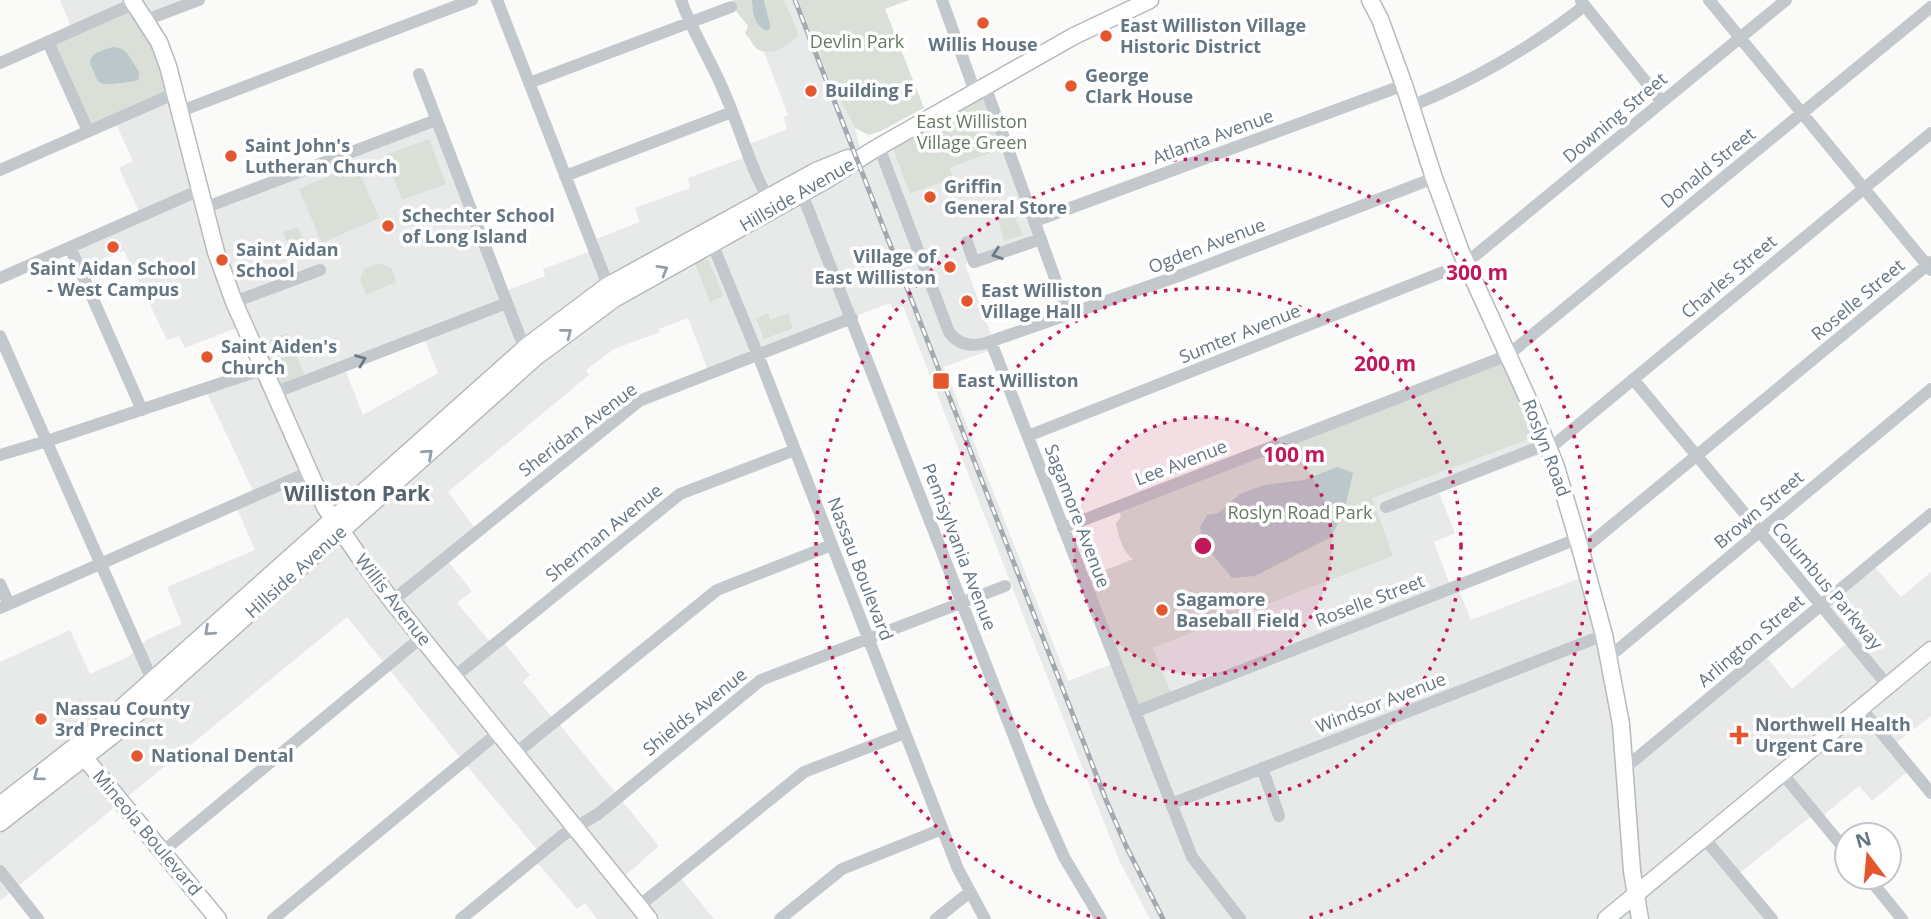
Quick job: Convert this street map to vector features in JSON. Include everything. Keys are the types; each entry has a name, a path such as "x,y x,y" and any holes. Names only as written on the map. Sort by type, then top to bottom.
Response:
{"main road":[{"name":"Hillside Avenue","path":"0,823 158,686 531,352 610,293 876,148 1131,3 1150,0"},
{"name":"Roslyn Road","path":"1370,0 1384,28 1434,178 1466,263 1560,479 1604,635 1622,724 1630,837 1640,919"},
{"name":"Willis Avenue","path":"134,1 164,54 216,252 234,302 309,472 337,526 392,601 646,916"},
{"path":"1606,919 1931,650"},
{"name":"Hillside Avenue","path":"0,805 80,753"},
{"name":"Mineola Boulevard","path":"80,753 218,919"}],"street":[{"path":"146,20 199,0"},
{"path":"181,111 472,0"},
{"path":"497,0 610,293"},
{"path":"681,0 771,203"},
{"path":"942,0 1035,221 1068,314"},
{"path":"1709,0 1863,189 1930,266"},
{"name":"Downing Street","path":"1466,263 1786,0"},
{"path":"0,63 134,1"},
{"path":"1412,106 1455,87 1544,37 1582,3 1662,102"},
{"path":"529,83 731,7"},
{"name":"Donald Street","path":"1508,355 1931,7"},
{"path":"48,42 88,131"},
{"path":"419,74 520,337 531,352"},
{"name":"Atlanta Avenue","path":"1035,221 1404,85"},
{"path":"0,170 176,93"},
{"path":"565,176 732,111"},
{"path":"204,208 436,120"},
{"name":"Charles Street","path":"1386,507 1548,447 1931,133"},
{"path":"876,148 952,336 965,344 990,342"},
{"name":"Ogden Avenue","path":"990,342 1184,274 1434,178"},
{"name":"Pennsylvania Avenue","path":"800,188 1040,803 1064,857 1101,919"},
{"path":"0,278 200,190"},
{"name":"Nassau Boulevard","path":"710,237 942,828 985,919"},
{"path":"967,242 974,262 1041,239"},
{"path":"70,247 142,410"},
{"name":"Sumter Avenue","path":"1028,436 1466,263"},
{"name":"Roselle Street","path":"1135,712 1579,545 1697,456 1930,266"},
{"path":"234,302 320,270"},
{"path":"274,393 507,303"},
{"name":"Sheridan Avenue","path":"392,601 639,401 852,318"},
{"path":"0,336 158,686"},
{"name":"Sagamore Avenue","path":"990,342 1194,861 1240,919"},
{"name":"Lee Avenue","path":"1063,528 1508,355"},
{"path":"0,455 264,369"},
{"name":"Columbus Parkway","path":"1633,379 1888,686"},
{"name":"Brown Street","path":"1609,657 1931,389"},
{"name":"Sherman Avenue","path":"454,677 680,494 795,450"},
{"path":"0,584 5,606 309,472"},
{"name":"Arlington Street","path":"1626,767 1931,513"},
{"path":"516,753 717,590 832,545"},
{"name":"Shields Avenue","path":"461,919 563,835 598,814 761,680 1005,586"},
{"name":"Windsor Avenue","path":"1171,804 1604,635"},
{"path":"162,852 422,637"},
{"path":"1861,708 1931,793"},
{"path":"273,919 499,732"},
{"path":"646,916 804,772 905,733"},
{"path":"1262,768 1279,816"},
{"path":"1782,774 1833,835"},
{"path":"780,919 842,869 942,828"},
{"path":"1704,838 1772,919"},
{"path":"0,871 38,919"},
{"path":"1879,891 1902,919"},
{"path":"936,919 970,892"}],"shaded area":[{"path":"60,0 189,0 191,3 73,31"},
{"path":"752,0 764,0 770,24 767,31 757,23"},
{"path":"784,0 798,0 828,76 855,128 864,164 893,149 911,194 953,177 950,168 1006,147 1039,238 965,264 996,348 944,367 1068,681 1393,556 1371,498 1543,434 1549,451 1439,493 1455,533 1434,542 1451,588 1457,586 1471,620 1588,575 1625,767 1764,654 1792,689 1849,641 1822,608 1873,565 1901,597 1931,572 1931,716 1892,746 1911,769 1872,801 1859,786 1819,819 1814,814 1736,876 1772,919 1150,919 1120,862 1097,805 903,306 893,310 890,303 709,373 688,318 659,329 660,332 614,349 586,370 589,375 448,492 477,531 445,558 472,591 457,603 493,645 501,639 530,675 523,682 659,846 619,881 638,906 678,875 714,919 597,919 585,903 577,909 534,859 540,853 347,617 0,901 0,662 70,630 90,674 128,657 148,639 182,624 167,587 255,550 235,504 255,495 205,389 264,369 244,325 185,348 179,336 167,340 124,251 80,269 70,247 141,216 119,168 133,161 114,120 176,93 203,205 436,120 503,292 545,276 543,269 594,250 591,241 640,222 635,208 690,188 688,178 743,158 740,148 787,129 783,117 788,115 764,52 798,35","holes":["423,336 438,373 363,415 344,367"]},
{"path":"113,47 128,54 139,72 138,80 107,84 97,80 90,64 91,58"},
{"path":"1337,467 1353,473 1344,512 1331,537 1255,576 1232,578 1203,543 1200,527 1207,515 1218,513 1240,494 1264,485 1304,480"}],"green space":[{"path":"733,0 752,0 752,7 762,29 767,31 770,24 764,0 784,0 799,35 779,49 761,51 745,34 748,26 736,11"},
{"name":"Devlin Park","path":"798,0 909,0 885,9 924,108 869,135 855,128 828,76"},
{"path":"135,3 174,93 90,130 50,41"},
{"name":"East Williston Village Green","path":"986,93 1006,147 950,168 953,178 910,194 893,149"},
{"path":"429,139 446,184 402,200 385,155"},
{"path":"356,164 379,218 322,243 299,189"},
{"path":"1014,216 1023,235 1004,241 998,220"},
{"path":"298,227 308,253 293,258 283,232"},
{"path":"703,258 709,261 723,296 710,302 696,266"},
{"path":"379,263 391,268 396,282 366,295 360,280 364,269"},
{"path":"768,313 770,320 788,313 793,328 764,339 756,318"},
{"path":"288,333 306,380 274,393 254,347"},
{"name":"Roslyn Road Park","path":"1508,356 1543,434 1372,498 1393,556 1153,648 1172,696 1136,710 1083,579 1133,559 1126,553 1120,538 1116,523 1121,517 1117,507"}],"railway":[{"path":"795,0 1106,800 1163,919"}],"place":[{"name":"Willis House","path":"983,23"},
{"name":"East Williston Village Historic District","path":"1106,36"},
{"name":"George Clark House","path":"1071,86"},
{"name":"Building F","path":"811,91"},
{"name":"Saint John's Lutheran Church","path":"231,156"},
{"name":"Griffin General Store","path":"930,197"},
{"name":"Schechter School of Long Island","path":"388,226"},
{"name":"Saint Aidan School - West Campus","path":"113,247"},
{"name":"Saint Aidan School","path":"222,260"},
{"name":"Village of East Williston","path":"950,267"},
{"name":"East Williston Village Hall","path":"967,301"},
{"name":"Saint Aiden's Church","path":"207,357"},
{"name":"East Williston","path":"941,381"},
{"name":"Sagamore Baseball Field","path":"1162,610"},
{"name":"Nassau County 3rd Precinct","path":"41,719"},
{"name":"Northwell Health Urgent Care","path":"1739,735"},
{"name":"National Dental","path":"137,756"}],"district":[{"name":"Williston Park","path":"357,494"}]}
